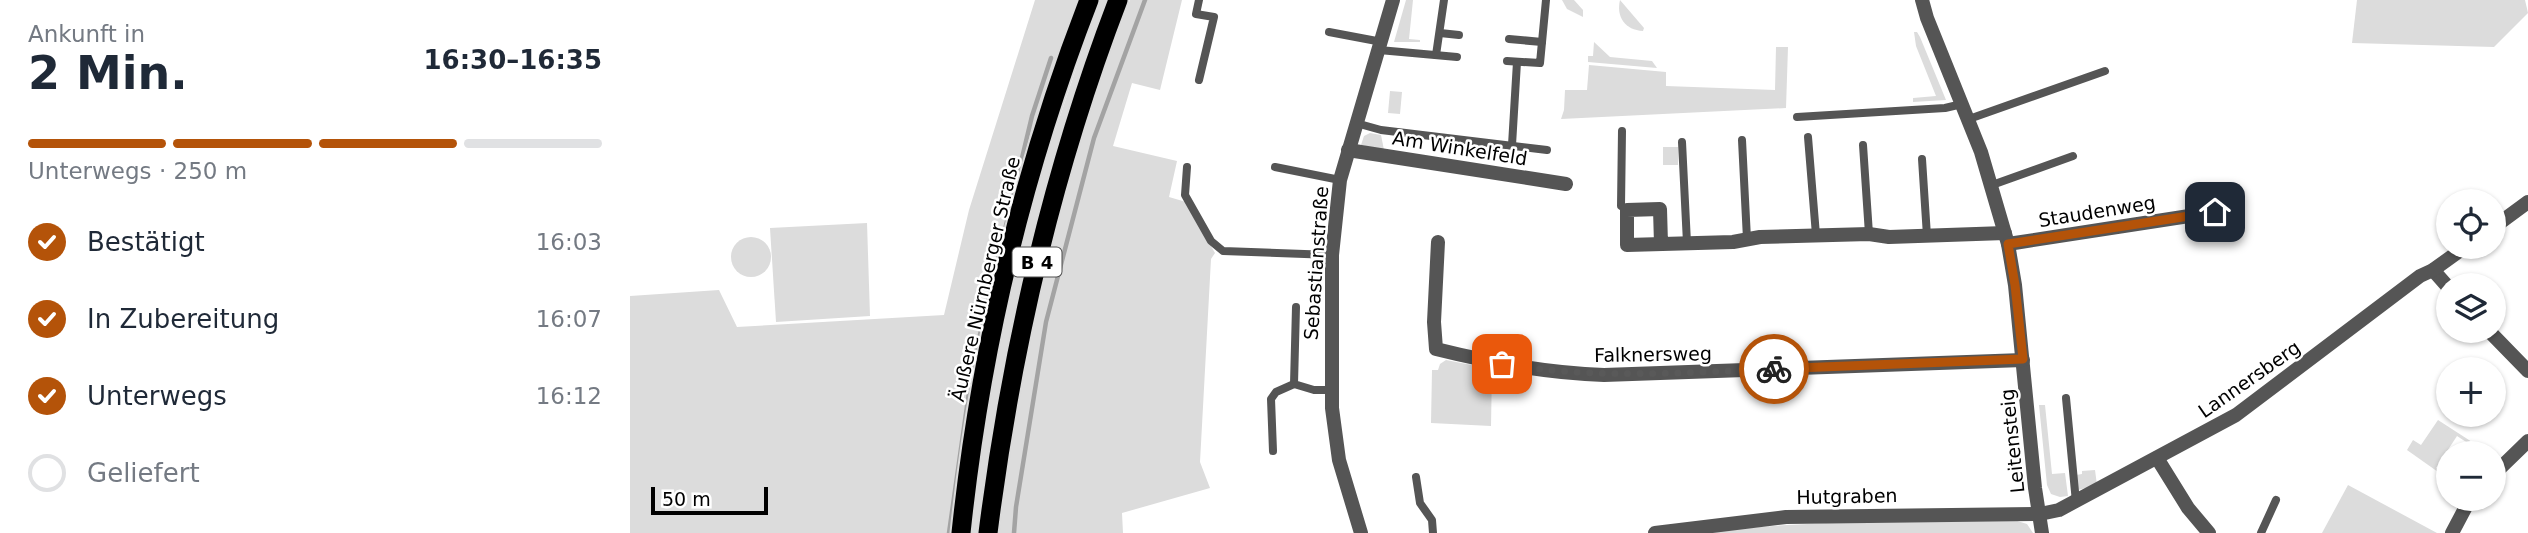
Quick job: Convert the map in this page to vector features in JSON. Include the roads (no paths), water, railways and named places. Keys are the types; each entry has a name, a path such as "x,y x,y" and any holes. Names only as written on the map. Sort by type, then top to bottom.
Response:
{"highway":[{"name":"Äußere Nürnberger Straße","path":"961,533 973,439 1010,257 1043,132 1089,0"},
{"name":"B 4","path":"988,533 1007,400 1042,237 1079,109 1118,0"}],"street":[{"name":"Sebastianstraße","path":"1361,533 1339,460 1331,390 1332,255 1340,180 1393,0"},
{"name":"Leitensteig","path":"1922,0 1969,119 1992,185 2006,239 2015,285 2042,533"},
{"name":"Am Winkelfeld","path":"1348,150 1566,184"},
{"name":"Staudenweg","path":"2006,239 2215,212 2219,194"},
{"path":"2506,218 2528,202"},
{"path":"1661,244 1660,209 1627,211 1627,245 1733,242 1869,233 1889,237 2006,239"},
{"name":"Falknersweg","path":"1438,242 1434,346 1436,349 1502,364 1549,372 1604,375 2023,359"},
{"name":"Lannersberg","path":"2040,514 2059,510 2076,502 2236,415 2420,276 2448,259"},
{"path":"2433,270 2436,273"},
{"path":"2501,343 2528,371"},
{"path":"2506,462 2528,441"},
{"path":"2157,458 2188,508 2208,533"},
{"path":"2452,533 2464,511"},
{"name":"Hutgraben","path":"1656,533 1786,517 2040,514"}],"lane":[{"path":"1199,0 1196,14 1214,17 1199,80"},
{"path":"1436,55 1444,0"},
{"path":"1507,61 1539,64 1546,0"},
{"path":"1329,32 1380,46 1457,57"},
{"path":"1440,33 1459,34"},
{"path":"1509,39 1542,42"},
{"path":"1512,145 1517,62"},
{"path":"1969,119 2105,71"},
{"path":"1797,117 1945,108 1962,104"},
{"path":"1356,123 1381,130 1547,150"},
{"path":"1622,131 1622,206 1627,211"},
{"path":"1808,137 1816,235"},
{"path":"1742,140 1747,239"},
{"path":"1682,142 1687,243"},
{"path":"1863,145 1869,233"},
{"path":"1992,185 2073,156"},
{"path":"1922,159 1927,236"},
{"path":"1187,167 1185,195 1211,241 1223,251 1332,255"},
{"path":"1275,167 1340,180"},
{"path":"1294,384 1296,307"},
{"path":"1273,451 1271,399 1276,392 1294,384 1314,390 1331,390"},
{"path":"2066,398 2076,502"},
{"path":"1416,477 1420,503 1432,520 1433,533"},
{"path":"2260,533 2276,500"}],"waterway":[{"path":"1014,533 1046,322 1094,138 1145,0"},
{"path":"949,533 973,364 1032,116 1051,58"}]}
